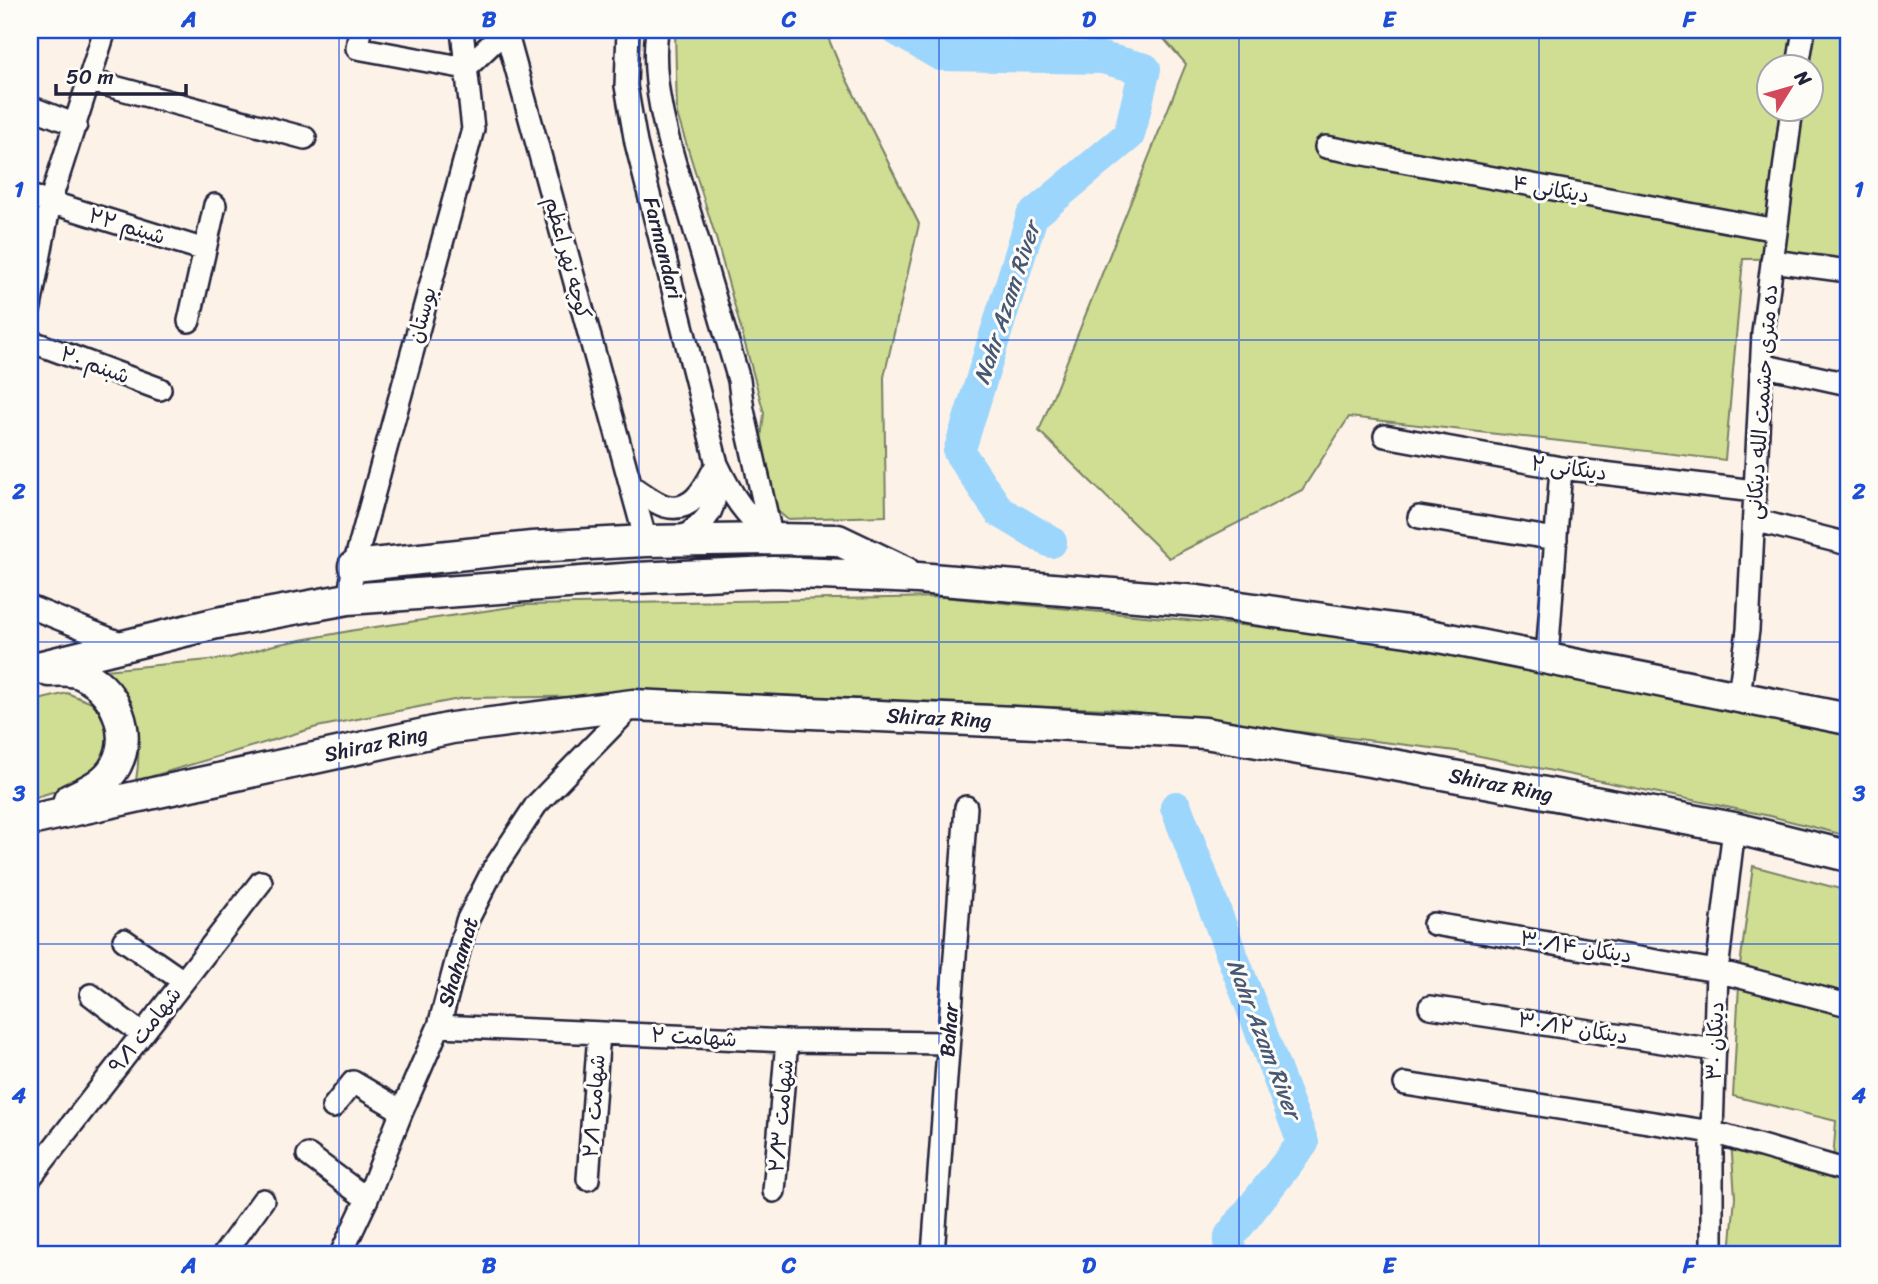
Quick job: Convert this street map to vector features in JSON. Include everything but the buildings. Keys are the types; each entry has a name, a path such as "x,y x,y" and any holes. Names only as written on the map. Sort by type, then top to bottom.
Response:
{"highway":[{"path":"354,566 532,547 678,540 838,540 918,578"},
{"path":"30,671 217,623 348,599 636,578 775,572 918,578 1198,601 1414,632 1739,695 1848,719"},
{"path":"30,671 65,670 85,675 111,697 121,721 123,745 116,766 102,782 34,818"},
{"name":"Shiraz Ring","path":"34,818 452,728 633,705 1205,733 1405,766 1734,828 1848,856"}],"street":[{"path":"30,307 40,199 76,125 105,30"},
{"name":"بوستان","path":"348,599 354,566 473,129 462,30"},
{"path":"358,39 466,68 506,30"},
{"name":"کوچه نهر اعظم","path":"506,30 646,541"},
{"name":"Farmandari","path":"628,30 626,86 636,143 718,464 731,494 747,516 772,539"},
{"path":"657,30 655,42 658,85 668,141 739,380 743,410 772,539"},
{"path":"1800,52 1804,30"},
{"path":"89,80 304,138"},
{"path":"30,107 76,125"},
{"name":"ده متری حشمت الله دینکانی","path":"1739,695 1748,631 1761,365 1790,122"},
{"name":"۴ دینکانی","path":"1326,147 1776,230"},
{"name":"۲۲ شبنم","path":"40,199 205,250"},
{"path":"189,321 215,205"},
{"path":"1772,261 1848,271"},
{"name":"۲۰ شبنم","path":"30,341 160,389"},
{"path":"1761,365 1848,384"},
{"name":"۲ دینکانی","path":"1385,436 1561,468 1754,491"},
{"path":"631,486 665,506 683,506 699,496 718,464"},
{"name":"Farmandari","path":"678,540 700,526 710,514 716,500 718,464"},
{"path":"1547,658 1561,468"},
{"path":"1419,517 1556,539"},
{"path":"1754,520 1848,544"},
{"path":"30,607 125,645"},
{"name":"Shahamat","path":"341,1254 367,1199 439,1026 467,921 493,870 536,805 633,705"},
{"name":"Bahar","path":"933,1254 966,807"},
{"name":"۳۰ دینکان","path":"1712,1254 1712,1132 1717,971 1734,828"},
{"name":"۹/۱ شهامت","path":"30,1178 261,882"},
{"name":"۳۰/۱۴ دینکان","path":"1434,924 1717,971 1848,1005"},
{"path":"124,940 183,981"},
{"path":"92,995 142,1034"},
{"name":"۳۰/۱۲ دینکان","path":"1430,1007 1716,1050"},
{"name":"۲ شهامت","path":"439,1026 787,1041 948,1043"},
{"name":"۲/۱ شهامت","path":"589,1179 599,1033"},
{"name":"۲/۳ شهامت","path":"774,1191 787,1041"},
{"path":"333,1108 353,1082 402,1111"},
{"path":"1405,1084 1712,1132 1848,1171"},
{"path":"308,1155 367,1199"},
{"path":"224,1254 263,1200"}],"green space":[{"path":"675,30 825,30 839,64 919,224 884,377 886,516 787,519 774,508 760,448 764,413 716,238 677,114"},
{"path":"1156,30 1848,30 1848,258 1743,259 1725,460 1349,417 1302,490 1169,558 1039,431 1186,64"},
{"path":"942,597 1368,637 1798,721 1848,734 1848,836 1770,816 1456,751 1112,709 705,695 464,698 317,727 136,781 138,748 134,722 104,670 230,658 274,645 355,630 525,605"},
{"path":"67,693 92,703 113,730 110,752 78,784 30,799 30,702"},
{"path":"1753,866 1848,891 1848,1254 1730,1253 1735,1197 1731,1141 1833,1160 1836,1121 1733,1096 1740,966"}],"waterway":[{"name":"Nahr Azam River","path":"897,30 940,55 1102,58 1145,69 1129,135 1032,216 959,452 999,511 1051,542"},
{"name":"Nahr Azam River","path":"1176,807 1303,1143 1230,1236 1229,1254"}]}
